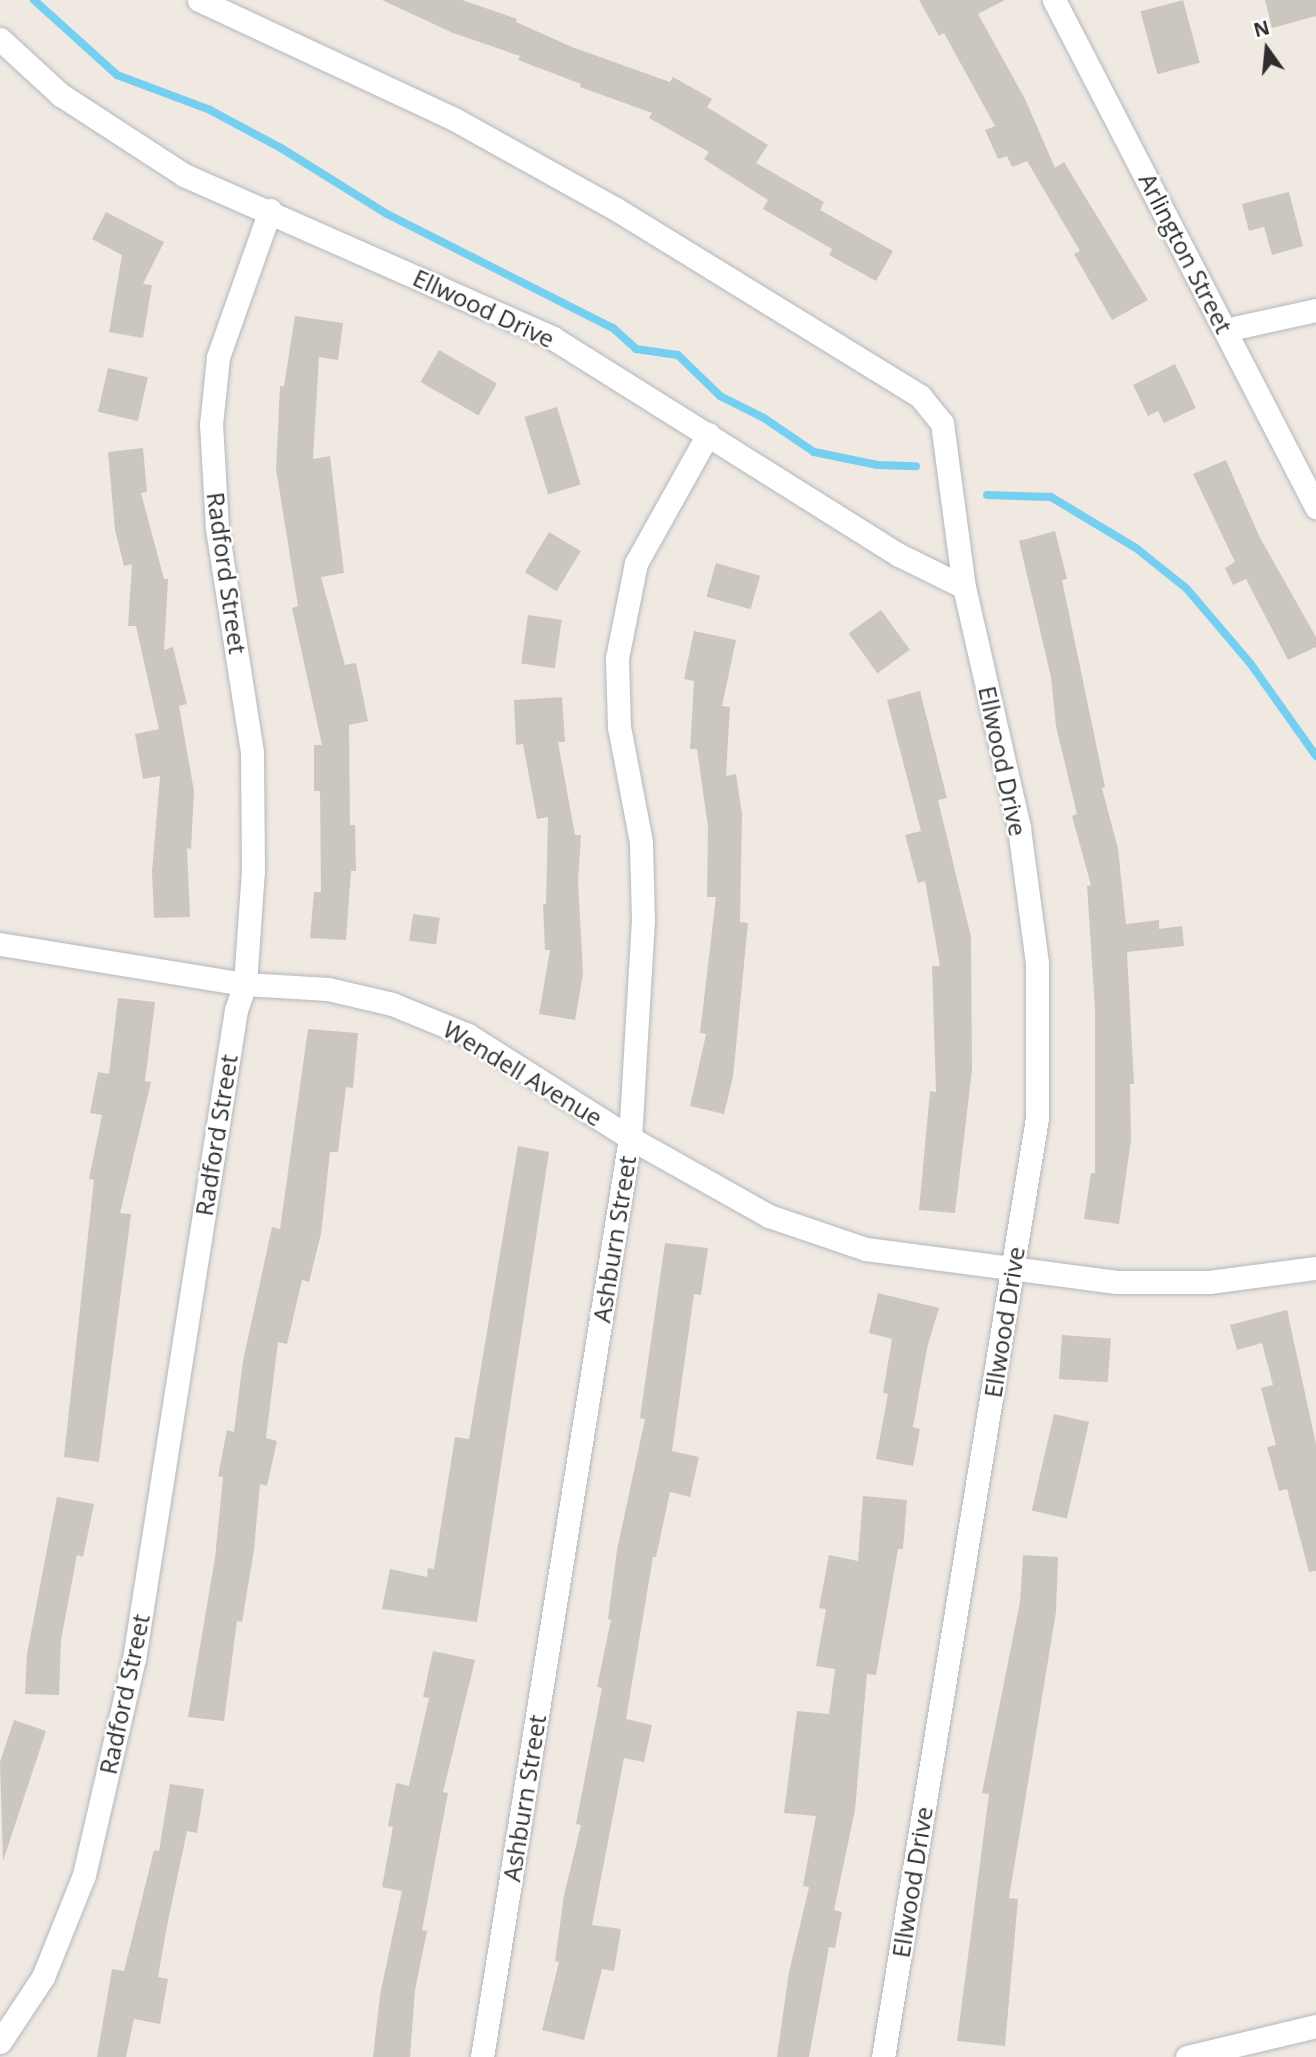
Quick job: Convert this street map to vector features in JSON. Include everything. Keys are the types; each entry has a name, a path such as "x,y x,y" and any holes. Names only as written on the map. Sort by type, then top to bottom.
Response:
{"street":[{"name":"Ellwood Drive","path":"199,0 454,119 676,245 920,396 942,423 964,587 1019,828 1037,963 1037,1118 883,2057"},
{"name":"Arlington Street","path":"1054,0 1316,507"},
{"name":"Ellwood Drive","path":"0,39 61,95 184,175 270,210 553,338 898,555 964,587"},
{"name":"Radford Street","path":"0,2042 43,1977 84,1875 94,1835 134,1659 236,1010 245,984 253,871 252,752 217,528 211,425 218,357 270,210"},
{"path":"1225,330 1316,310"},
{"name":"Ashburn Street","path":"482,2057 630,1138 643,921 641,842 619,727 617,658 636,563 708,434"},
{"name":"Wendell Avenue","path":"0,944 245,984 328,989 405,1009 468,1035 630,1138 769,1216 866,1250 1013,1271 1117,1282 1209,1282 1316,1268"},
{"path":"1187,2057 1316,2026"}],"building":[{"path":"382,0 462,0 517,19 516,22 572,47 670,82 673,77 712,99 707,107 768,145 756,163 824,202 820,210 893,251 876,281 829,255 832,249 763,209 768,200 704,159 709,152 649,118 652,113 580,87 581,84 518,60 520,56 453,33"},
{"path":"919,0 1005,0 978,14 1025,99 1055,168 1064,162 1148,300 1112,320 1074,254 1080,251 1027,161 1012,167 1007,156 998,159 985,130 995,126 944,33 939,36"},
{"path":"1183,0 1200,63 1157,74 1140,11"},
{"path":"1265,0 1316,0 1316,16 1272,28"},
{"path":"1289,192 1303,246 1272,255 1264,227 1249,231 1242,204"},
{"path":"106,212 164,242 143,284 152,285 143,338 109,332 122,255 92,239"},
{"path":"295,316 343,323 338,360 319,357 313,459 330,456 344,573 321,577 345,665 356,663 368,721 349,725 350,825 355,825 356,871 351,871 346,940 310,938 314,892 321,892 320,791 314,791 314,745 322,745 292,608 298,606 276,469 280,386 284,386"},
{"path":"439,350 497,384 479,416 420,382"},
{"path":"1175,364 1196,408 1164,423 1158,411 1148,416 1133,385"},
{"path":"108,368 148,377 138,421 98,412"},
{"path":"557,407 581,484 548,494 524,417"},
{"path":"143,448 147,492 141,493 164,579 168,579 164,650 173,647 187,704 179,706 194,791 191,849 187,848 190,917 154,918 152,872 160,776 143,779 135,734 159,729 136,626 128,626 132,564 124,566 115,530 108,452"},
{"path":"1226,460 1259,536 1316,637 1316,647 1288,660 1246,579 1233,585 1225,568 1235,562 1193,474"},
{"path":"1055,531 1067,579 1062,580 1105,787 1102,788 1118,849 1126,924 1159,920 1159,929 1182,926 1184,946 1127,952 1134,1084 1130,1084 1131,1140 1119,1224 1084,1219 1091,1173 1095,1173 1095,1008 1087,886 1091,885 1072,816 1077,814 1056,726 1051,677 1019,541"},
{"path":"549,532 581,551 557,591 525,572"},
{"path":"716,563 760,576 751,609 706,597"},
{"path":"881,610 910,650 877,673 849,634"},
{"path":"528,615 562,620 555,668 521,664"},
{"path":"694,631 736,640 722,706 730,707 726,776 736,774 742,814 740,922 748,923 733,1077 724,1114 690,1106 706,1034 700,1033 716,897 707,897 708,827 697,749 690,749 694,681 684,679"},
{"path":"920,691 947,798 938,800 971,937 972,1070 955,1213 919,1210 930,1091 936,1092 932,966 940,966 925,881 918,883 905,835 921,831 887,700"},
{"path":"562,697 565,742 558,742 575,835 581,835 578,881 583,974 575,1020 539,1014 550,950 545,950 543,904 546,904 548,817 537,819 523,744 516,745 514,700"},
{"path":"413,914 440,918 436,944 409,941"},
{"path":"118,998 155,1002 145,1081 151,1082 120,1213 131,1214 99,1462 64,1457 94,1180 89,1179 102,1115 90,1113 98,1072 109,1074"},
{"path":"308,1029 358,1033 353,1088 346,1087 338,1152 330,1152 321,1234 309,1282 302,1280 287,1344 278,1342 266,1438 277,1441 267,1486 260,1484 254,1550 242,1622 237,1621 224,1721 188,1717 215,1558 223,1477 218,1476 227,1430 234,1432 243,1361 272,1227 280,1229"},
{"path":"518,1146 549,1152 477,1622 382,1609 390,1569 427,1577 428,1568 434,1569 455,1437 469,1439"},
{"path":"665,1243 708,1248 701,1295 694,1294 672,1451 699,1457 690,1497 670,1492 656,1557 653,1557 626,1719 652,1725 644,1762 624,1758 592,1925 621,1929 614,1971 602,1969 584,2040 542,2030 559,1962 555,1961 564,1895 581,1825 576,1824 602,1688 597,1687 611,1620 608,1619 617,1550 645,1419 640,1418"},
{"path":"878,1293 939,1308 927,1348 913,1427 920,1429 913,1466 876,1459 888,1394 883,1393 892,1339 869,1333"},
{"path":"1287,1310 1316,1444 1316,1571 1309,1572 1287,1489 1279,1491 1267,1447 1276,1445 1261,1388 1273,1385 1262,1343 1237,1350 1230,1325"},
{"path":"1062,1335 1111,1338 1108,1382 1059,1379"},
{"path":"1054,1414 1089,1422 1067,1519 1032,1510"},
{"path":"863,1496 907,1500 903,1549 898,1549 876,1675 867,1674 855,1810 834,1910 842,1912 835,1948 829,1947 809,2057 777,2057 789,1972 809,1887 803,1886 816,1816 784,1813 797,1711 829,1714 835,1669 816,1666 826,1609 819,1608 829,1555 858,1561"},
{"path":"57,1497 94,1504 83,1557 77,1555 61,1640 59,1695 25,1694 27,1654"},
{"path":"1023,1555 1058,1557 1056,1612 1009,1898 1018,1899 1005,2046 957,2041 989,1794 982,1793 1020,1602"},
{"path":"433,1651 475,1660 443,1792 448,1793 422,1930 427,1931 415,1990 410,2057 373,2057 380,1995 402,1891 382,1887 393,1827 388,1826 396,1783 409,1786 429,1698 423,1697"},
{"path":"14,1720 46,1731 3,1861 0,1762"},
{"path":"170,1784 204,1789 197,1833 187,1831 167,1926 158,1977 168,1979 160,2024 134,2019 126,2057 97,2057 112,1969 124,1971 154,1850 159,1851"}],"waterway":[{"path":"34,0 117,75 210,110 281,148 387,214 613,328 636,349 678,355 720,396 764,418 814,452 878,465 916,466"},
{"path":"987,495 1051,497 1136,548 1187,589 1250,663 1316,756"}]}
